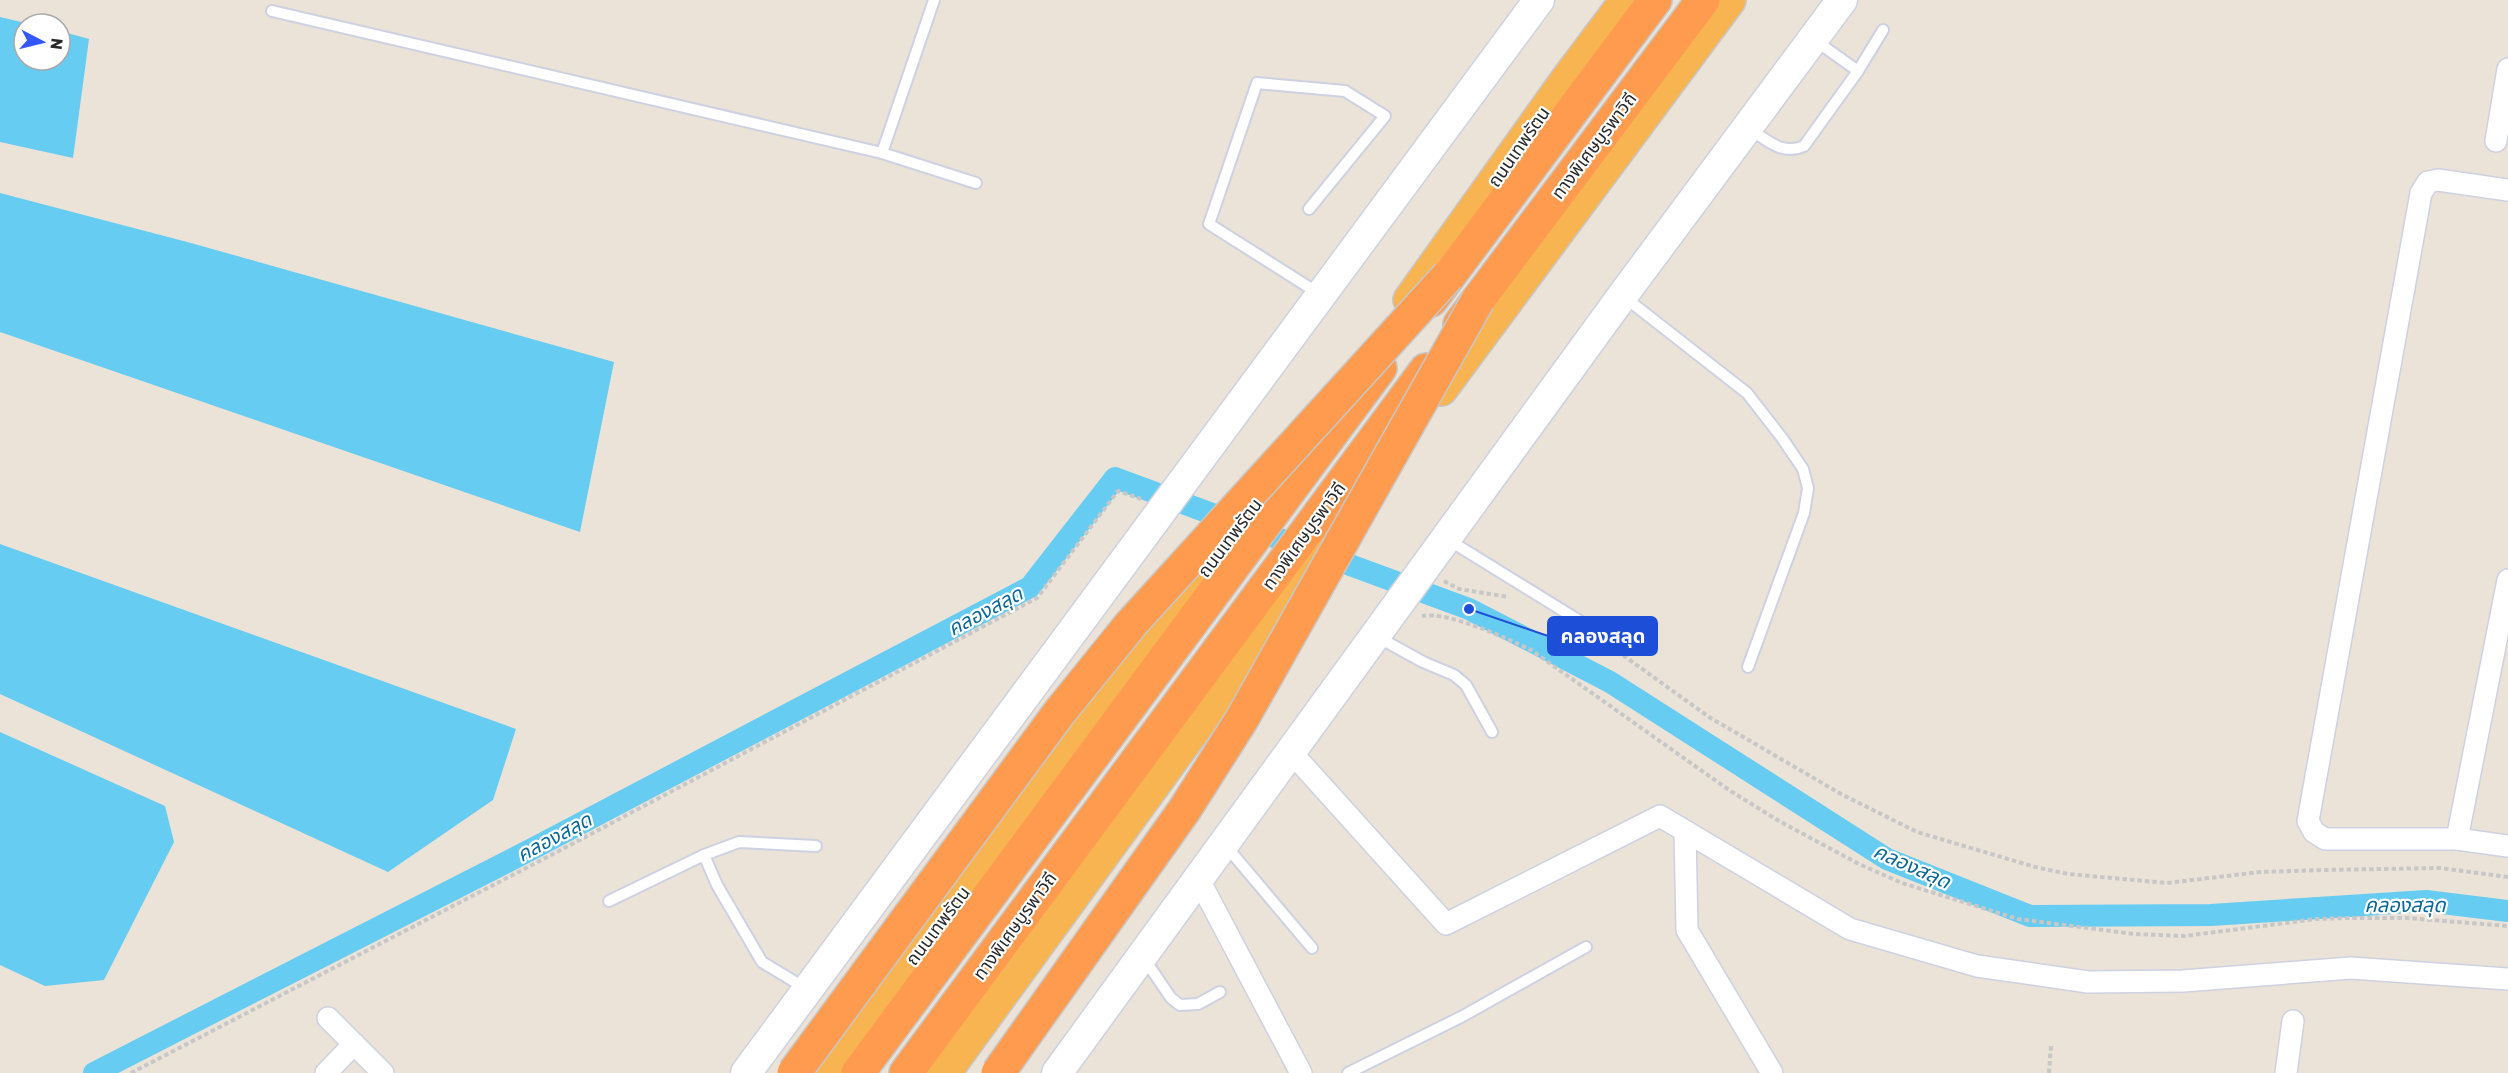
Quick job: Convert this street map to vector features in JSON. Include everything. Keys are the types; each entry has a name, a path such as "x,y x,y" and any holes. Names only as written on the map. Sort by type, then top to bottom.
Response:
{"highway":[{"name":"ถนนเทพรัตน","path":"829,1073 1427,277 1567,80 1627,0"},
{"path":"858,1073 1655,0"},
{"name":"ทางพิเศษบูรพาวิถี","path":"906,1073 1703,0"},
{"path":"944,1073 1489,322 1729,0"},
{"path":"794,1073 1059,714 1131,624 1448,276"},
{"path":"998,1073 1185,808 1242,719 1478,300"}],"main road":[{"path":"746,1073 1539,0"},
{"path":"1057,1073 1291,752 1386,642 1394,610 1842,0"}],"street":[{"path":"2496,141 2508,69"},
{"path":"2508,190 2438,180 2428,182 2421,193 2308,821 2314,832 2325,839 2457,839 2508,846"},
{"path":"2457,839 2508,580"},
{"path":"1291,752 1446,924 1660,816 1850,929 1977,966 2088,982 2183,981 2351,968 2508,979"},
{"path":"1684,831 1687,930 1772,1073"},
{"path":"1199,880 1301,1073"},
{"path":"328,1018 383,1073"},
{"path":"2286,1073 2293,1021"},
{"path":"326,1073 354,1044"}],"lane":[{"path":"882,153 934,0"},
{"path":"272,11 882,153 976,183"},
{"path":"1747,128 1780,148 1792,151 1804,146 1858,71 1883,30"},
{"path":"1813,39 1858,71"},
{"path":"1309,209 1384,116 1345,91 1257,83 1209,224 1321,295"},
{"path":"1623,296 1747,393 1803,469 1808,488 1804,513 1748,667"},
{"path":"1433,557 1583,623 1647,642"},
{"path":"1386,642 1454,675 1466,685 1492,732"},
{"path":"609,901 704,855 739,842 816,846"},
{"path":"1224,844 1312,948"},
{"path":"704,855 717,885 762,962 808,990"},
{"path":"1348,1073 1461,1017 1586,947"},
{"path":"1143,957 1171,998 1180,1005 1198,1004 1220,992"}],"path":[{"path":"131,1073 555,853 1037,597 1118,491 1141,498 1142,538"},
{"path":"1433,557 1439,577 1453,586 1516,599"},
{"path":"1386,642 1422,616 1427,615 1506,637 1554,664 1729,790 1779,821 1859,864 1902,883 2018,919 2134,934 2185,936 2339,918 2406,918 2508,926"},
{"path":"1616,651 1709,717 1841,794 1917,832 2035,867 2068,874 2167,883 2294,870 2440,868 2508,877"},
{"path":"2049,1073 2052,1046"}],"water":[{"path":"0,17 12,20 12,72 72,72 72,34 89,39 73,158 0,142"},
{"path":"0,193 191,243 614,362 580,532 0,332"},
{"path":"0,544 516,729 493,800 388,872 0,694"},
{"path":"0,732 165,806 174,842 104,980 45,986 0,965"}],"waterway":[{"name":"คลองสลุด","path":"94,1073 534,848 1030,587 1115,478 1469,609 1610,682 1887,859 2030,916 2211,915 2426,901 2508,911"}],"place":[{"name":"คลองสลุด","path":"1469,609"}]}
